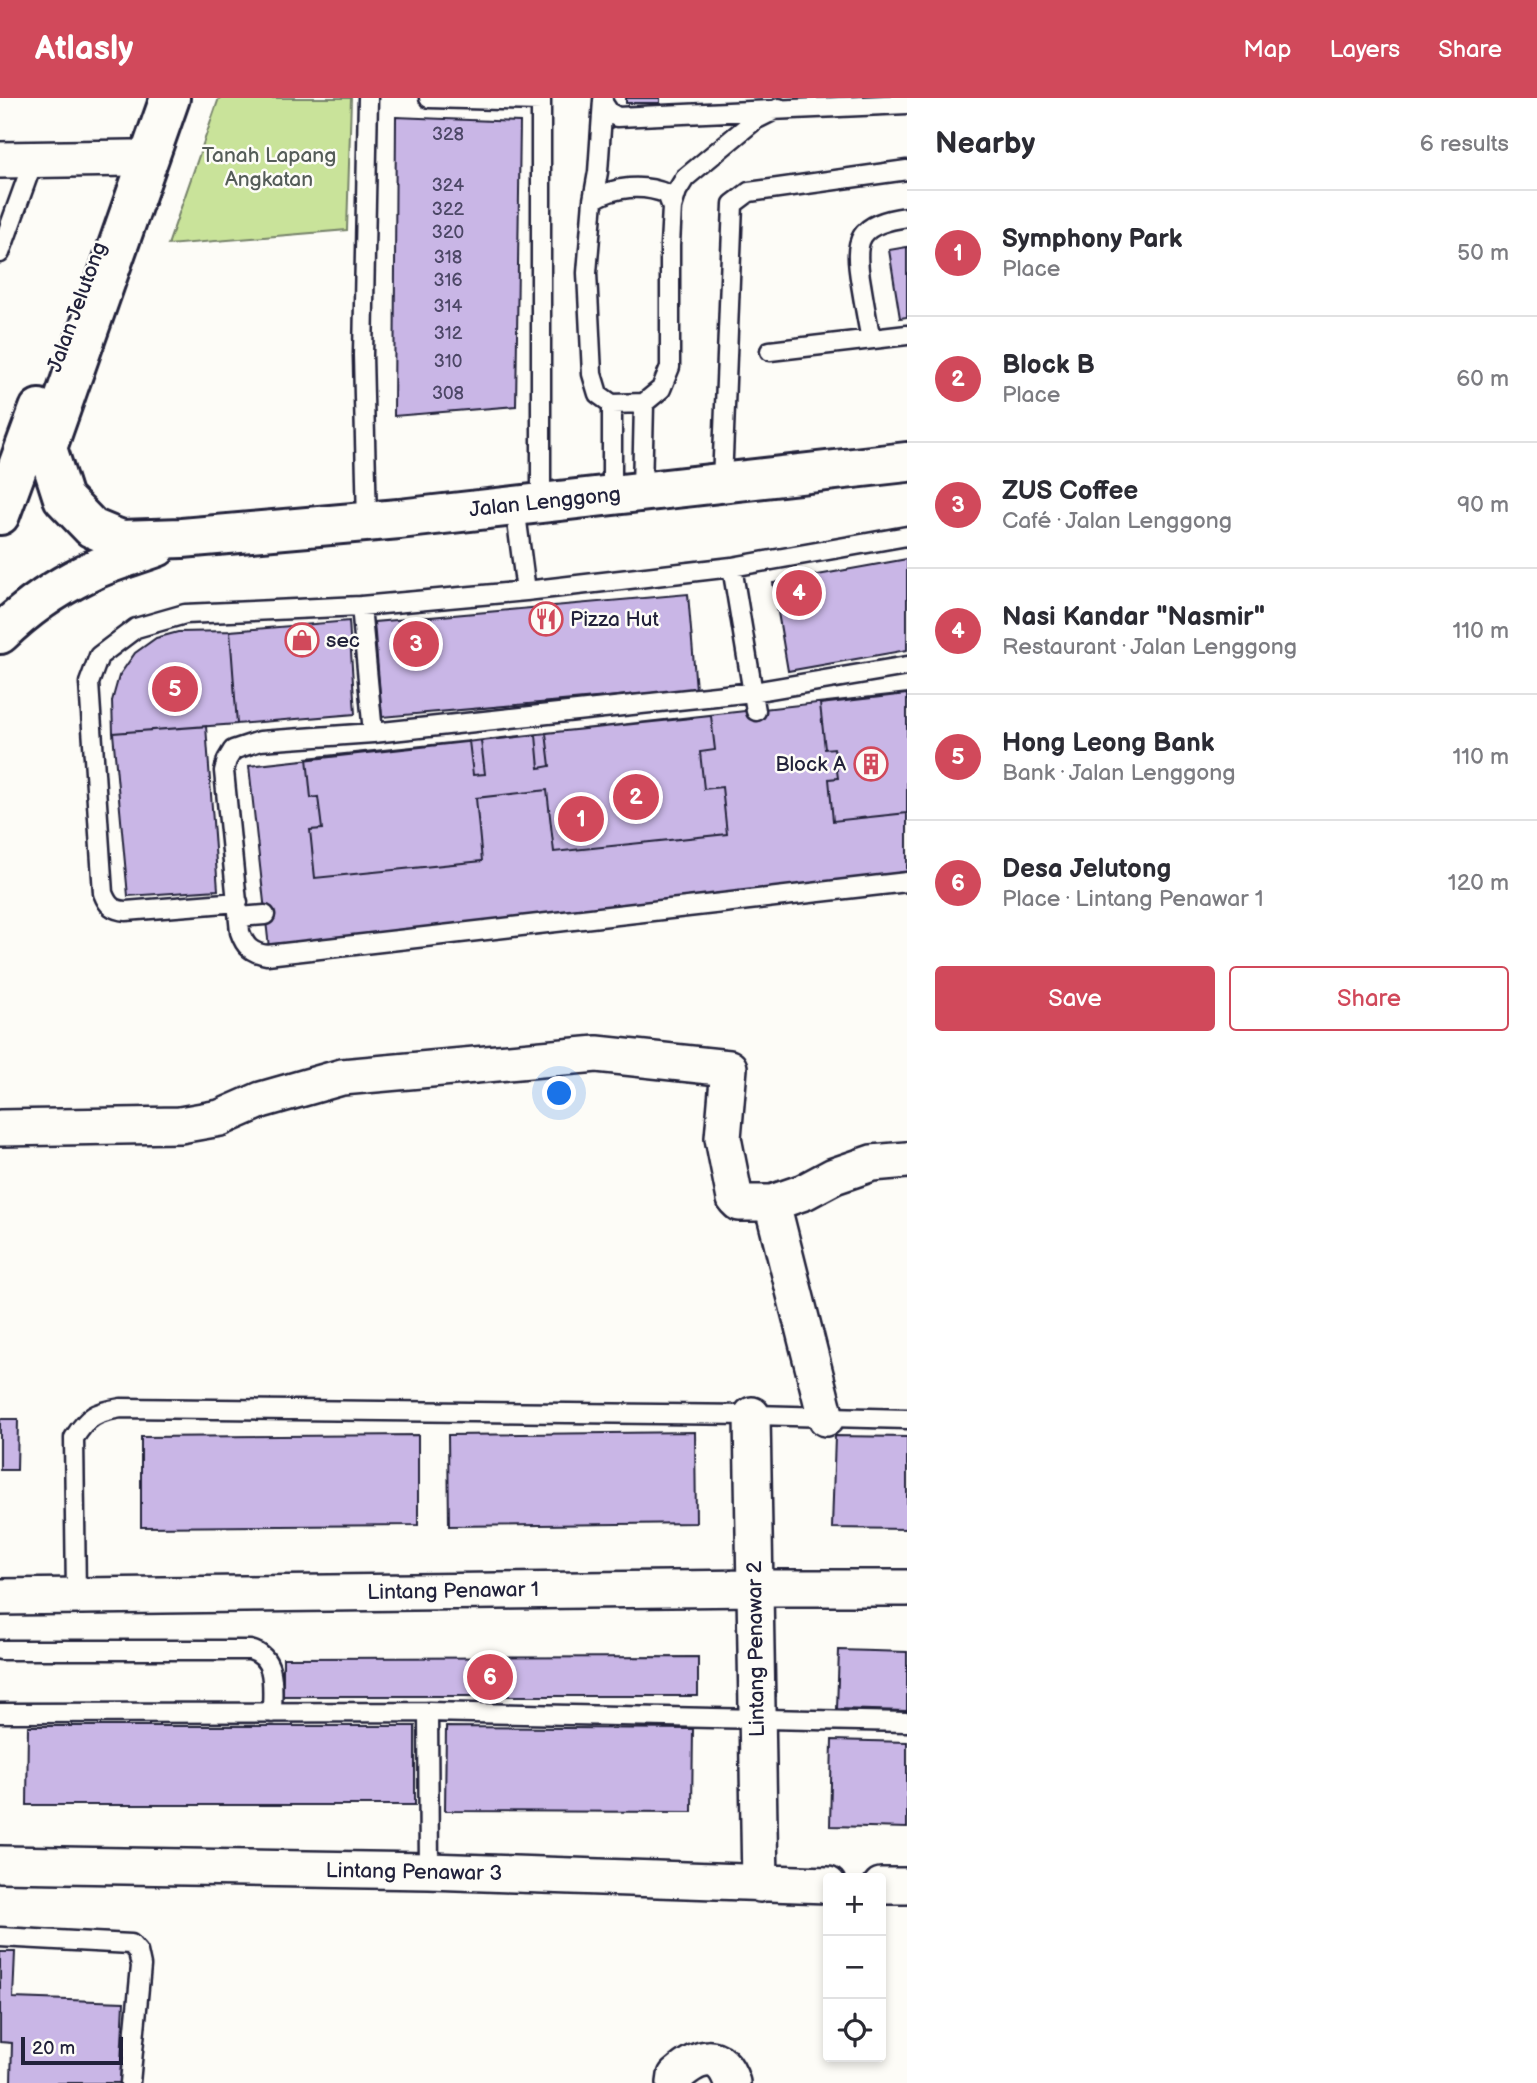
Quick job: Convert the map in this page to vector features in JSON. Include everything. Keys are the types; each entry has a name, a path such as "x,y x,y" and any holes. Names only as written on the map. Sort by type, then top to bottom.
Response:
{"main road":[{"name":"Jalan Jelutong","path":"0,515 153,98"},
{"name":"Jalan Lenggong","path":"170,98 47,448 63,498 92,528 121,540 182,538 367,522 907,461"},
{"name":"Jalan Lenggong","path":"0,634 47,596 87,572 182,538"}],"street":[{"path":"17,160 132,158"},
{"path":"0,1128 180,1125 220,1118 261,1100 342,1077 597,1054 674,1060 729,1068 723,1138 735,1199 739,1203 772,1203 872,1163 907,1160"},
{"path":"772,1203 826,1418"},
{"name":"Lintang Penawar 2","path":"752,1415 760,1884"},
{"name":"Lintang Penawar 1","path":"0,1597 907,1588"},
{"name":"Lintang Penawar 3","path":"0,1864 429,1871 823,1885"},
{"path":"886,1886 907,1886"},
{"path":"675,2083 676,2076 692,2062 716,2059 726,2066 732,2083"}],"lane":[{"path":"367,522 363,355 368,98"},
{"path":"429,98 541,99 526,590"},
{"path":"603,100 587,273 588,322 592,374 598,394 612,404 644,403 661,389 670,367 670,245 672,206 677,191 685,178 755,120 779,108"},
{"path":"603,100 609,112 617,117 907,104"},
{"path":"0,253 17,160"},
{"path":"722,482 733,204 749,192 907,170"},
{"path":"593,201 606,192 621,188 654,189 667,194 672,206"},
{"path":"871,339 856,254 860,238 871,227 885,220 907,217"},
{"path":"769,351 907,335"},
{"path":"627,493 644,403"},
{"path":"612,404 627,493"},
{"path":"265,915 238,910 126,911 117,910 106,901 103,893 89,683 99,656 136,628 185,614 361,606 732,567 907,536"},
{"path":"732,567 756,711"},
{"path":"361,606 373,733"},
{"path":"907,666 753,692 373,733 260,741 233,750 224,771 243,942 258,954 907,882"},
{"path":"76,1595 74,1438 84,1422 100,1411 121,1408 907,1419"},
{"path":"0,1650 250,1650 258,1652 266,1659 271,1670 272,1713"},
{"path":"428,1712 429,1871"},
{"path":"0,1713 428,1712 907,1722"},
{"path":"0,1937 131,1944 138,1952 141,1965 130,2083"}],"green space":[{"name":"Tanah Lapang Angkatan","path":"219,98 351,98 347,230 168,245"}],"building":[{"path":"626,98 660,98 660,103 626,103"},
{"path":"396,117 520,122 516,406 394,416"},
{"path":"907,247 907,317 900,318 889,250"},
{"path":"907,559 907,650 788,671 773,583"},
{"path":"688,594 696,689 382,717 374,622"},
{"path":"349,621 355,714 237,724 230,631"},
{"path":"230,631 237,724 113,733 112,701 119,676 135,653 156,638 178,632"},
{"path":"907,693 907,872 269,948 249,766"},
{"name":"Block A","path":"907,694 907,813 833,821 829,779 838,778 834,748 825,749 820,704"},
{"path":"711,716 715,750 700,752 704,789 722,787 727,834 554,852 547,790 476,798 482,861 315,878 310,830 322,829 318,797 311,798 307,758 469,741 473,775 485,774 481,741 536,735 539,768 550,766 546,733"},
{"path":"206,726 218,890 128,896 113,733"},
{"path":"0,1419 18,1419 17,1470 0,1470"},
{"path":"695,1432 696,1523 449,1526 448,1435"},
{"path":"418,1435 418,1525 141,1527 141,1437"},
{"path":"835,1436 907,1437 907,1529 832,1528"},
{"path":"839,1650 907,1652 907,1711 837,1709"},
{"path":"698,1657 698,1696 283,1696 283,1658"},
{"path":"28,1726 415,1726 415,1805 27,1805"},
{"path":"446,1727 693,1729 692,1812 445,1811"},
{"path":"832,1740 907,1742 907,1828 830,1826"},
{"path":"0,1952 15,1952 13,1998 124,2002 120,2083 11,2083 12,2043 0,2042"}],"place":[{"name":"Nasi Kandar \"Nasmir\"","path":"799,593"},
{"name":"Pizza Hut","path":"546,619"},
{"name":"sec","path":"302,640"},
{"name":"ZUS Coffee","path":"416,644"},
{"name":"Hong Leong Bank","path":"175,689"},
{"name":"Block A","path":"871,764"},
{"name":"Block B","path":"636,797"},
{"name":"Symphony Park","path":"581,819"},
{"name":"Desa Jelutong","path":"490,1677"}]}
